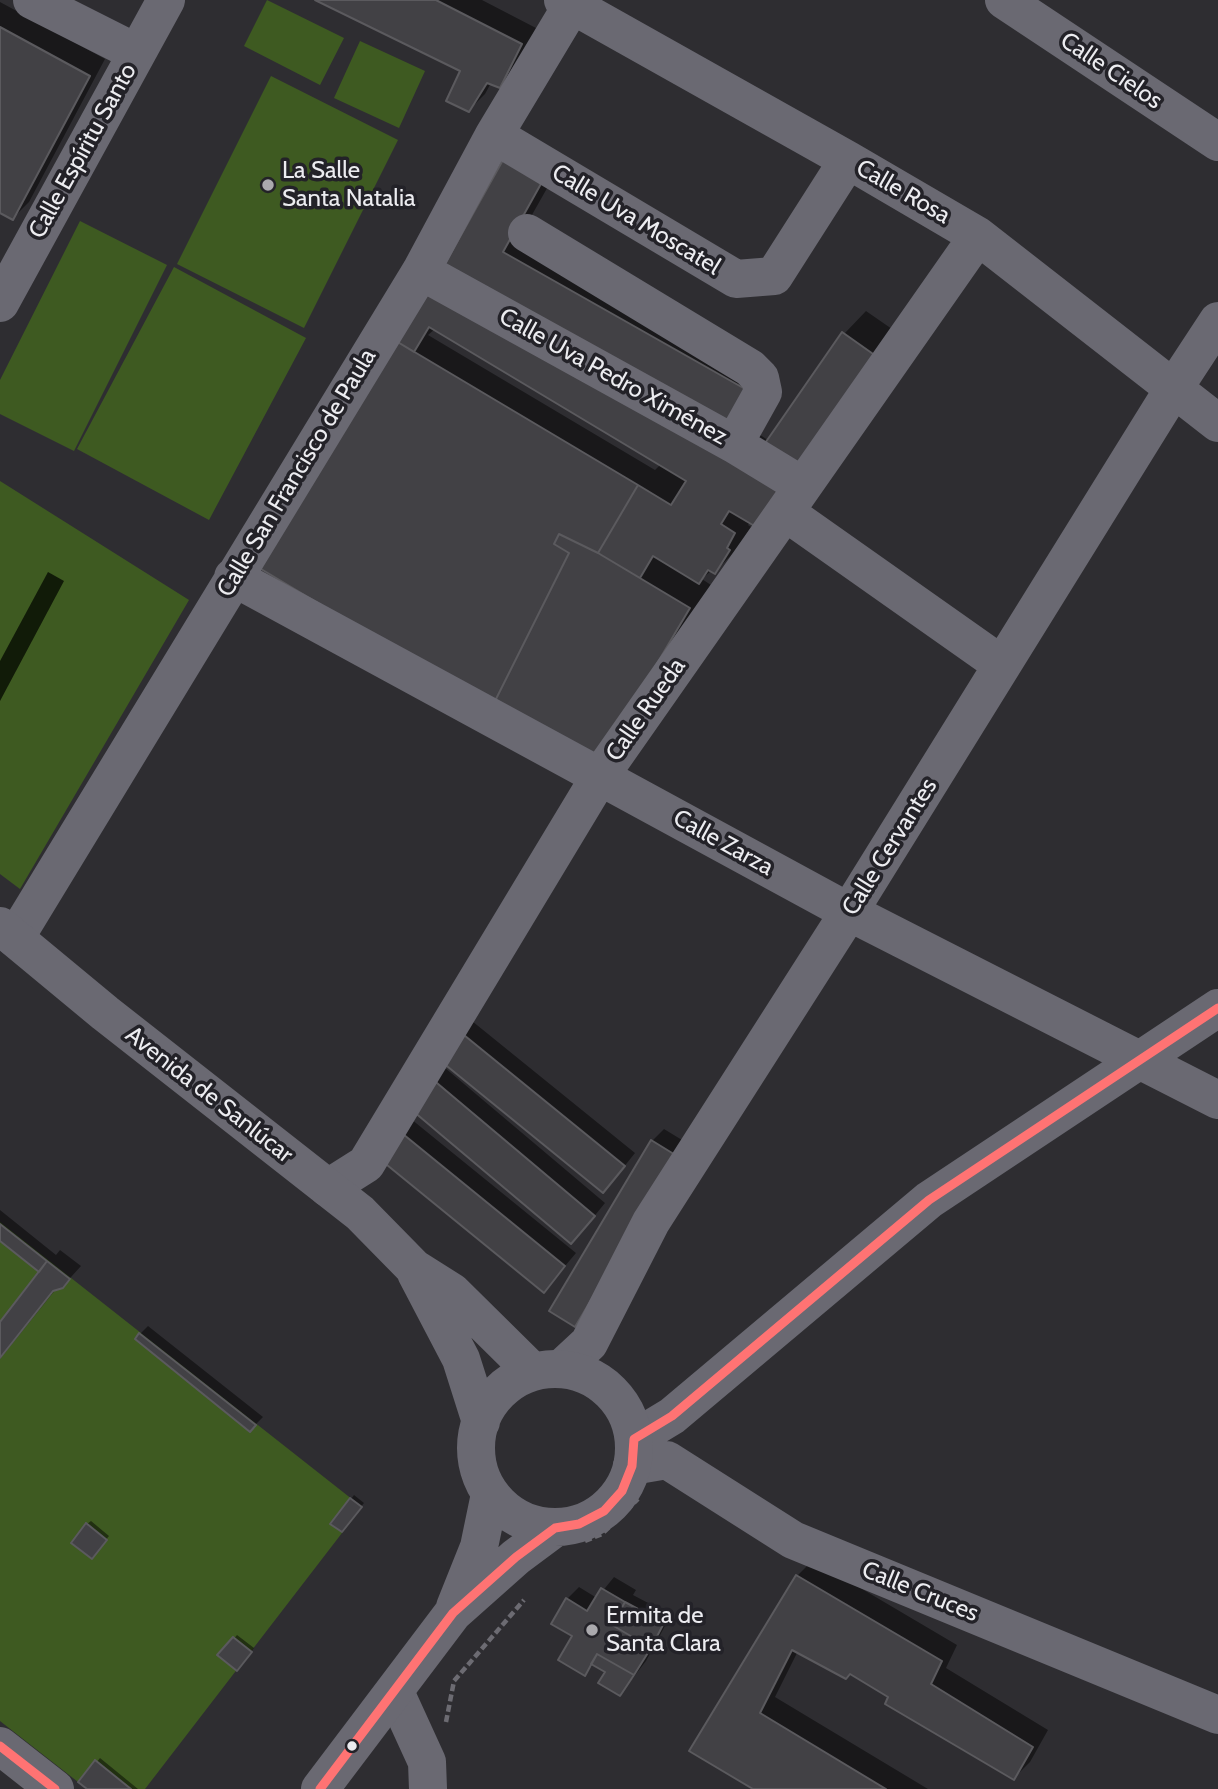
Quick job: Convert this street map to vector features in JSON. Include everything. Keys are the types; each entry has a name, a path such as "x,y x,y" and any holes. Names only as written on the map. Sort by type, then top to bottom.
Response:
{"street":[{"path":"32,0 137,53"},
{"name":"Calle Espíritu Santo","path":"0,303 166,0"},
{"name":"Calle San Francisco de Paula","path":"8,932 233,578 421,271 567,2"},
{"name":"Calle Rosa","path":"567,2 978,236 1218,423"},
{"name":"Calle Cielos","path":"1016,3 1218,142"},
{"name":"Calle Uva Moscatel","path":"494,135 736,279 774,276 848,160"},
{"path":"527,233 750,368 760,378 762,393 734,444"},
{"name":"Calle Rueda","path":"328,1188 366,1164 600,776 978,236"},
{"name":"Calle Uva Pedro Ximénez","path":"421,271 734,444 794,499 1002,665"},
{"name":"Calle Cervantes","path":"547,1371 589,1343 651,1222 849,912 1174,387 1218,321"},
{"name":"Calle Zarza","path":"233,578 849,912 1218,1100"},
{"name":"Avenida de Sanlúcar","path":"8,932 105,1013 360,1213 414,1268"},
{"path":"320,1789 453,1612 516,1557 565,1537 579,1524 604,1511 622,1491 671,1416 929,1200 1218,1008"},
{"path":"414,1268 452,1292 547,1371"},
{"path":"414,1268 461,1359 481,1422"},
{"path":"565,1537 530,1524 508,1512 490,1494 479,1472 477,1452 481,1422 492,1400 511,1382 547,1371 587,1376 610,1391 626,1413 636,1467"},
{"name":"Calle Cruces","path":"636,1467 667,1460 793,1540 1218,1715"},
{"path":"453,1612 479,1547 490,1494"},
{"path":"394,1692 428,1775"},
{"path":"0,1746 55,1789"}],"path":[{"path":"565,1537 602,1534 636,1467"},
{"path":"428,1775 445,1728 454,1681 525,1599"}],"green space":[{"path":"267,0 344,38 320,85 244,46"},
{"path":"360,41 425,71 399,128 334,98"},
{"path":"271,76 398,140 304,328 177,264"},
{"path":"80,221 167,265 74,451 0,414 0,380"},
{"path":"174,267 306,338 209,520 77,449"},
{"path":"0,481 189,600 20,889 0,874"},
{"path":"0,1222 362,1507 145,1789 87,1789 0,1721"}],"shaded area":[{"path":"48,572 64,581 0,701 0,661"}],"building":[{"path":"315,0 436,0 522,44 500,88 487,83 469,112 446,101 460,71"},
{"path":"0,27 90,76 13,220 0,213"},
{"path":"503,160 542,182 503,252 754,394 734,432 442,269"},
{"path":"423,283 785,494 763,531 729,511 721,524 735,533 727,548 730,550 715,574 708,570 699,584 653,556 640,578 598,553 638,485 671,505 686,481 429,327 414,352 391,338"},
{"path":"842,332 883,361 802,478 761,449"},
{"path":"391,338 638,485 598,553 559,534 554,544 569,553 492,707 256,566"},
{"path":"559,534 598,553 690,608 595,768 492,707 569,553 554,544"},
{"path":"459,1031 625,1166 603,1193 437,1058"},
{"path":"431,1078 595,1216 571,1244 407,1106"},
{"path":"398,1130 565,1266 544,1293 376,1156"},
{"path":"651,1140 677,1156 575,1327 549,1311"},
{"path":"0,1224 47,1261 39,1272 0,1241"},
{"path":"47,1261 70,1279 63,1288 53,1291 0,1358 0,1322"},
{"path":"139,1333 256,1425 250,1432 135,1339"},
{"path":"350,1498 362,1507 342,1532 330,1524"},
{"path":"86,1523 107,1540 92,1559 71,1543"},
{"path":"796,1575 942,1661 931,1684 1033,1747 1014,1780 885,1704 888,1697 850,1674 846,1679 792,1650 760,1713 886,1789 753,1789 689,1751"},
{"name":"Ermita de Santa Clara","path":"601,1588 625,1602 612,1625 651,1648 634,1675 597,1654 585,1676 558,1660 572,1636 551,1624 566,1598 587,1611"},
{"path":"625,1602 664,1623 651,1648 612,1625"},
{"path":"233,1637 252,1652 237,1671 217,1655"},
{"path":"597,1654 634,1675 620,1696 598,1683 605,1672 591,1664"},
{"path":"95,1760 131,1789 87,1789 78,1782"}],"transit line":[{"path":"320,1789 453,1613 516,1557 555,1528 579,1524 604,1511 622,1491 632,1466 634,1439 672,1416 929,1200 1218,1008"},
{"path":"0,1746 55,1789"}],"place":[{"name":"La Salle Santa Natalia","path":"268,185"},
{"name":"Ermita de Santa Clara","path":"592,1630"}]}
